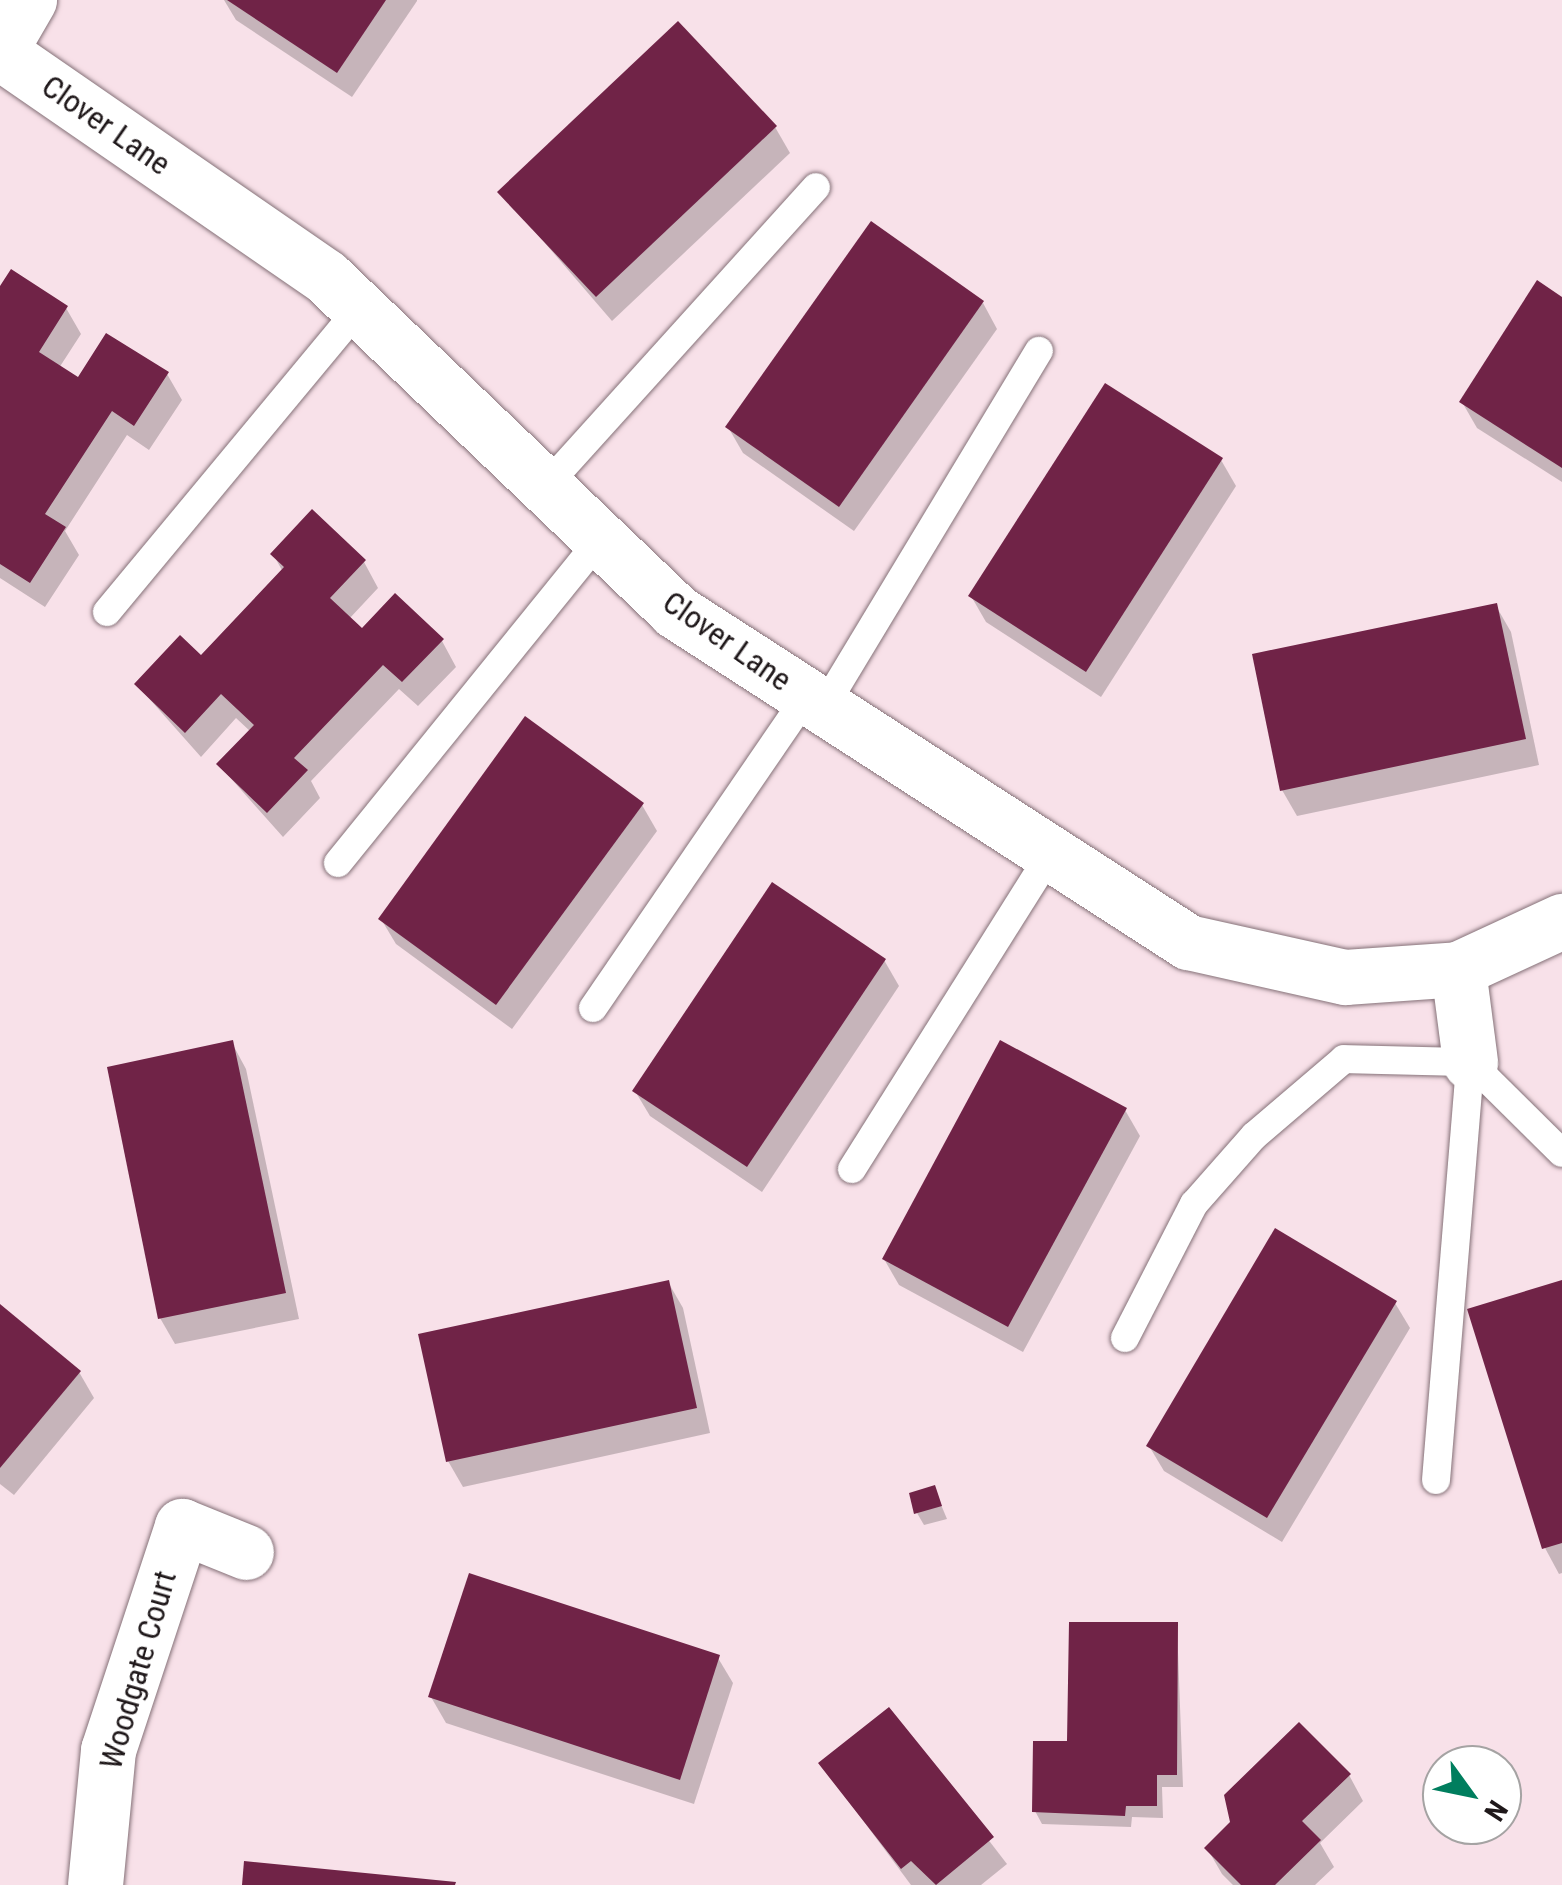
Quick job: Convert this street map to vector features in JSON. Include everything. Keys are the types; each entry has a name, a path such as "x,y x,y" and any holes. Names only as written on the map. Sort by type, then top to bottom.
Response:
{"street":[{"path":"0,51 29,0"},
{"name":"Clover Lane","path":"0,51 359,308 675,611 1188,942 1345,976 1458,969 1562,921"},
{"path":"1458,969 1470,1062"},
{"name":"Woodgate Court","path":"95,1885 108,1750 182,1526 246,1552"}],"lane":[{"path":"545,487 816,187"},
{"path":"106,612 359,308"},
{"path":"593,1008 815,701 1039,351"},
{"path":"338,863 600,539"},
{"path":"852,1169 1051,853"},
{"path":"1125,1338 1194,1204 1254,1136 1344,1059 1470,1062 1562,1153"},
{"path":"1436,1480 1470,1062"}],"building":[{"path":"227,0 386,0 337,73"},
{"path":"678,21 777,126 596,297 497,192"},
{"path":"871,221 984,301 839,507 725,427"},
{"path":"11,269 68,306 39,352 78,377 106,333 169,372 134,426 112,411 45,514 66,527 30,583 0,564 0,286"},
{"path":"1537,280 1562,297 1562,468 1459,402"},
{"path":"1105,383 1223,458 1086,672 968,596"},
{"path":"312,509 366,560 330,598 362,628 395,593 444,639 402,682 383,665 294,758 308,770 267,813 216,764 254,725 221,694 185,733 134,684 180,635 201,655 284,567 270,554"},
{"path":"1497,603 1526,739 1280,791 1252,654"},
{"path":"525,716 644,803 496,1005 378,919"},
{"path":"772,882 886,959 747,1167 632,1091"},
{"path":"233,1040 286,1293 158,1319 107,1067"},
{"path":"1000,1040 1127,1108 1008,1327 882,1259"},
{"path":"1275,1228 1397,1301 1267,1518 1146,1446"},
{"path":"669,1280 697,1408 446,1462 418,1334"},
{"path":"1562,1280 1562,1543 1542,1549 1467,1309"},
{"path":"0,1304 81,1371 0,1468"},
{"path":"935,1485 942,1506 914,1514 909,1493"},
{"path":"469,1573 720,1655 680,1780 428,1697"},
{"path":"1069,1622 1178,1622 1177,1775 1157,1775 1157,1806 1126,1806 1125,1816 1032,1812 1033,1741 1067,1741"},
{"path":"889,1707 994,1837 936,1885 911,1861 901,1869 818,1763"},
{"path":"1299,1722 1351,1774 1302,1821 1321,1840 1275,1885 1241,1885 1204,1848 1230,1822 1224,1795"},
{"path":"244,1861 456,1882 242,1885"}]}
